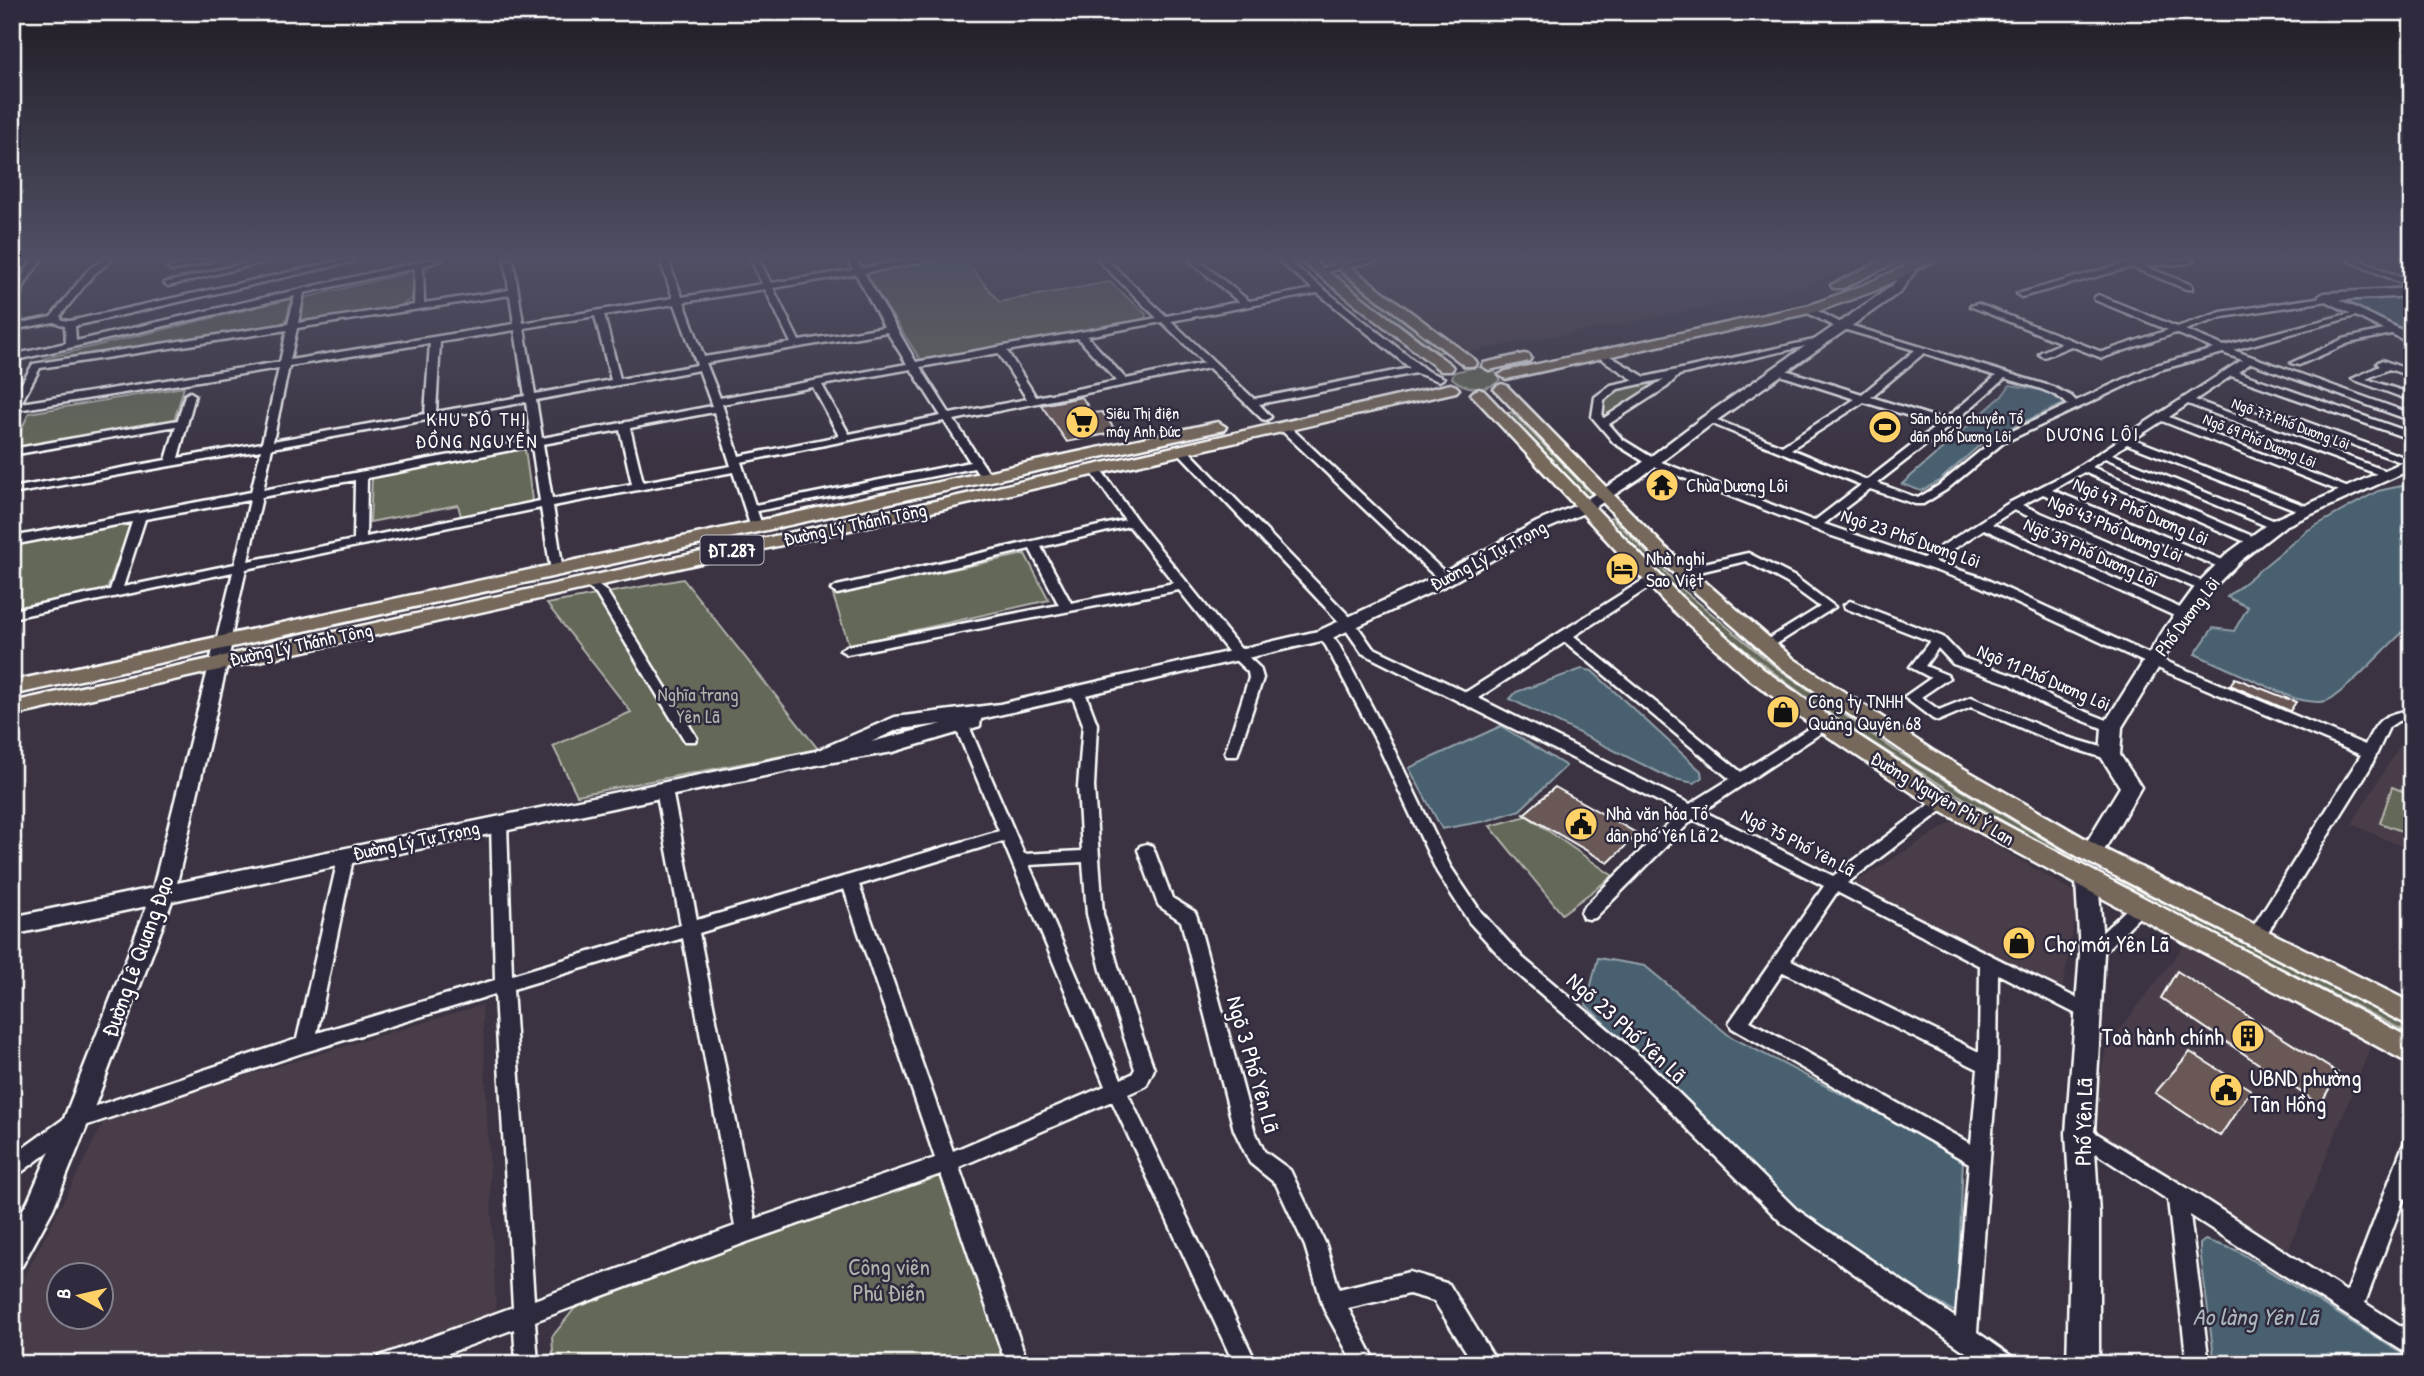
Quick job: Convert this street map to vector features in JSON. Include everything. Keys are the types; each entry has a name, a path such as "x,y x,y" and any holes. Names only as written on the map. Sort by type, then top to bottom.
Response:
{"main road":[{"path":"1382,324 1445,378 1479,394 1504,382 1600,354 1741,324"},
{"path":"1418,324 1470,363 1489,366 1683,324"},
{"name":"Đường Lý Tự Trọng","path":"821,757 895,723 1000,710 1324,635 1445,579 1543,525 1586,507 1845,324"},
{"path":"2379,324 2412,340"},
{"path":"1445,378 1470,363"},
{"name":"Đường Nguyên Phi Ỷ Lan","path":"1489,366 1605,495 1682,572 1767,646 1927,757 2091,853 2412,1016"},
{"name":"Đường Lý Thánh Tông","path":"12,688 221,652 588,582 1096,470 1131,454 1266,417 1445,378"},
{"name":"Đường Lý Thánh Tông","path":"12,709 221,652 557,571 757,528 981,471 1131,454 1183,451 1284,427 1445,378"},
{"name":"Đường Nguyên Phi Ỷ Lan","path":"1479,394 1652,580 1729,652 1825,724 1943,802 2412,1053"},
{"name":"Phố Dương Lôi","path":"2110,755 2112,727 2204,587 2255,541 2276,526 2411,463"},
{"name":"Đường Lê Quang Đạo","path":"12,1256 39,1209 76,1121 163,894 221,652"},
{"name":"Đường Lý Tự Trọng","path":"12,926 821,757 893,746 962,726 1000,710"},
{"path":"2087,881 2091,853 2131,786 2110,755"},
{"name":"Phố Yên Lã","path":"2083,1364 2085,1215 2080,1133 2092,953 2087,881"}],"street":[{"path":"17,324 18,328 34,324"},
{"path":"70,324 71,345"},
{"path":"12,358 163,324"},
{"path":"13,408 36,366 298,324"},
{"path":"13,408 525,324"},
{"path":"602,324 616,382"},
{"path":"687,324 717,405 757,528"},
{"path":"787,324 796,344"},
{"path":"751,509 981,471 887,324"},
{"path":"12,541 624,425 816,384 1134,324"},
{"path":"1168,324 1266,417"},
{"path":"1363,324 1419,369 1445,378"},
{"path":"1838,324 2062,394 2074,406"},
{"path":"2022,324 2102,355 2196,324"},
{"path":"2164,324 2249,360 2412,418"},
{"path":"1708,420 1916,502 1923,500 1999,441 2155,368 2314,324"},
{"path":"221,652 243,566 255,495 293,325"},
{"path":"520,325 528,398 538,440 557,571"},
{"path":"12,491 616,382 796,344 890,329"},
{"path":"2296,363 2346,341 2393,331"},
{"path":"1080,334 1123,382"},
{"path":"430,416 435,339"},
{"path":"1677,372 1663,385 1602,424 1596,409 1599,399 1611,389 1642,380 1759,352 1820,340"},
{"path":"2044,354 2071,343"},
{"path":"1783,450 1863,398 1922,349"},
{"path":"1001,350 1032,400"},
{"path":"1759,352 1782,368 1863,398 1946,424"},
{"path":"1600,354 1642,380"},
{"path":"1927,561 2013,505 2084,468 2249,360"},
{"path":"2378,361 2412,374"},
{"path":"12,614 548,503 638,487 846,438 1211,365"},
{"path":"2390,365 2357,379 2412,398"},
{"path":"1251,403 1419,369"},
{"path":"2229,372 2412,437"},
{"path":"1816,525 1946,424 2004,374"},
{"path":"816,384 846,438"},
{"path":"171,462 190,395"},
{"name":"Ngõ 77 Phố Dương Lôi","path":"2187,400 2385,474"},
{"path":"2257,407 2411,463"},
{"name":"Ngõ 69 Phố Dương Lôi","path":"2160,417 2347,491"},
{"path":"12,452 182,422"},
{"name":"Ngõ 23 Phố Dương Lôi","path":"1602,424 1630,450 1652,462 1816,525 1977,580 2153,661 2370,753"},
{"path":"624,425 638,487"},
{"path":"1284,427 1445,579"},
{"path":"2126,440 2307,510"},
{"name":"Ngõ 75 Phố Yên Lã","path":"1183,451 1349,624 1367,650 2088,1012"},
{"path":"2104,454 2276,526"},
{"path":"2084,468 2255,541"},
{"path":"1096,470 1132,522 1239,656 1255,671 1256,678 1232,753"},
{"path":"360,542 361,474"},
{"name":"Ngõ 47 Phố Dương Lôi","path":"2043,490 2226,566"},
{"name":"Ngõ 43 Phố Dương Lôi","path":"2013,505 2204,587"},
{"path":"115,593 140,517"},
{"path":"837,590 1132,522"},
{"name":"Ngõ 39 Phố Dương Lôi","path":"1982,524 2184,615"},
{"path":"1034,545 1066,606"},
{"path":"1682,572 1748,557 1791,580 1829,607 1767,646"},
{"path":"1467,698 1652,580"},
{"path":"588,582 601,592 690,738"},
{"path":"847,650 1184,585"},
{"name":"Ngõ 11 Phố Dương Lôi","path":"1850,605 1938,640 1958,661 2015,681 2049,702 2112,727"},
{"name":"Ngõ 23 Phố Yên Lã","path":"1324,635 1332,645 1383,741 1443,868 1475,917 1517,963 1639,1067 1790,1216 2003,1364"},
{"path":"1565,635 1740,779"},
{"path":"1938,640 1917,667 1942,678 1912,697 1938,716 1971,702 2062,740 2110,755"},
{"path":"388,1364 747,1231 946,1163 1139,1080 1145,1069 1095,914 1086,786 1090,724 1078,692"},
{"path":"2255,938 2370,753 2383,724 2395,717 2412,715"},
{"path":"1589,913 1691,811 1825,724"},
{"path":"962,726 1116,1088 1241,1362"},
{"path":"664,790 747,1231"},
{"path":"1943,802 1834,884 1738,1023 1979,1159"},
{"path":"499,823 504,987 527,1364"},
{"path":"12,1168 76,1121 305,1044 689,932 1009,834"},
{"name":"Ngõ 3 Phố Yên Lã","path":"1146,850 1165,902 1189,916 1244,1130 1257,1157 1283,1177 1315,1245 1332,1301 1366,1364"},
{"path":"305,1044 346,855"},
{"path":"1020,860 1089,856"},
{"path":"850,883 1017,1364"},
{"path":"2092,953 2138,908"},
{"path":"1780,962 1988,1065"},
{"path":"1965,1338 1988,1065 1989,962"},
{"path":"2080,1133 2412,1346"},
{"path":"2352,1308 2405,1189 2412,1148"},
{"path":"2177,1193 2198,1364"},
{"path":"1332,1301 1409,1283 1441,1292 1486,1364"}],"shaded area":[{"path":"1375,324 1617,324 1420,361"},
{"path":"2412,727 2412,851 2352,824"},
{"name":"Chợ mới Yên Lã","path":"1954,821 2079,895 2062,991 1852,884"},
{"name":"UBND phường Tân Hồng","path":"2185,944 2371,1046 2286,1256 2090,1132 2106,1048"},
{"path":"482,1005 496,1311 354,1364 12,1364 12,1301 106,1118"}],"green space":[{"path":"186,324 279,324 44,363 45,358"},
{"path":"898,324 1117,324 927,360 920,359"},
{"path":"1401,324 1408,324 1445,352 1438,352"},
{"path":"1476,367 1494,371 1500,380 1489,387 1476,388 1463,385 1452,378 1454,372"},
{"path":"1660,382 1606,417 1601,414 1608,398 1620,389"},
{"path":"184,387 174,421 12,449 29,413"},
{"path":"1512,412 1593,496 1586,496 1507,413"},
{"path":"525,449 532,500 522,507 462,520 458,505 370,522 372,478"},
{"path":"1612,517 1682,589 1773,665 1896,751 2073,857 2067,857 1960,796 1803,695 1707,618 1606,518"},
{"path":"131,524 106,592 12,611 12,545"},
{"path":"1025,554 1049,600 849,645 833,595"},
{"name":"Nghĩa trang Yên Lã","path":"683,579 818,749 577,795 553,746 631,712 547,604"},
{"path":"2392,787 2412,795 2412,835 2380,823"},
{"path":"1527,816 1613,876 1562,914 1490,826"},
{"path":"2116,879 2412,1028 2412,1035 2116,883"},
{"name":"Công viên Phú Điền","path":"936,1172 947,1182 1004,1364 554,1364 552,1337 575,1308"}],"water":[{"path":"2393,324 2412,324 2412,327 2401,328"},
{"path":"2010,385 2040,390 2068,402 1988,438 1939,481 1921,491 1902,484 2002,396"},
{"path":"2412,486 2412,624 2345,688 2322,702 2293,698 2195,654 2213,628 2234,631 2248,607 2227,597 2308,530 2378,491"},
{"path":"1582,669 1592,671 1701,771 1702,778 1694,783 1670,778 1510,699 1516,692"},
{"path":"1501,726 1566,766 1520,810 1486,821 1442,829 1409,768"},
{"path":"1598,958 1645,966 1731,1037 1963,1157 1957,1313 1821,1238 1586,1005"},
{"name":"Ao làng Yên Lã","path":"2205,1240 2236,1250 2412,1360 2412,1364 2215,1364 2200,1250 2200,1244"}],"building":[{"name":"Siêu Thị điện máy Anh Đức","path":"1082,397 1092,413 1102,412 1117,432 1067,442 1041,405"},
{"path":"2235,678 2296,702 2290,711 2230,685"},
{"name":"Nhà văn hóa Tổ dân phố Yên Lã 2","path":"1555,787 1638,834 1608,863 1524,814"},
{"name":"Toà hành chính","path":"2177,971 2338,1073 2320,1105 2161,998"},
{"path":"2190,1052 2251,1090 2220,1136 2155,1093"}],"place":[{"name":"Siêu Thị điện máy Anh Đức","path":"1082,422"},
{"name":"Sân bóng chuyền Tổ dân phố Dương Lôi","path":"1885,427"},
{"name":"Chùa Dương Lôi","path":"1662,485"},
{"name":"Nhà nghỉ Sao Việt","path":"1622,569"},
{"name":"Công ty TNHH Quảng Quyên 68","path":"1783,712"},
{"name":"Nhà văn hóa Tổ dân phố Yên Lã 2","path":"1581,824"},
{"name":"Chợ mới Yên Lã","path":"2019,943"},
{"name":"Toà hành chính","path":"2248,1036"},
{"name":"UBND phường Tân Hồng","path":"2226,1090"}],"district":[{"name":"KHU ĐÔ THỊ ĐỒNG NGUYÊN","path":"477,430"},
{"name":"DƯƠNG LÔI","path":"2093,434"}]}
